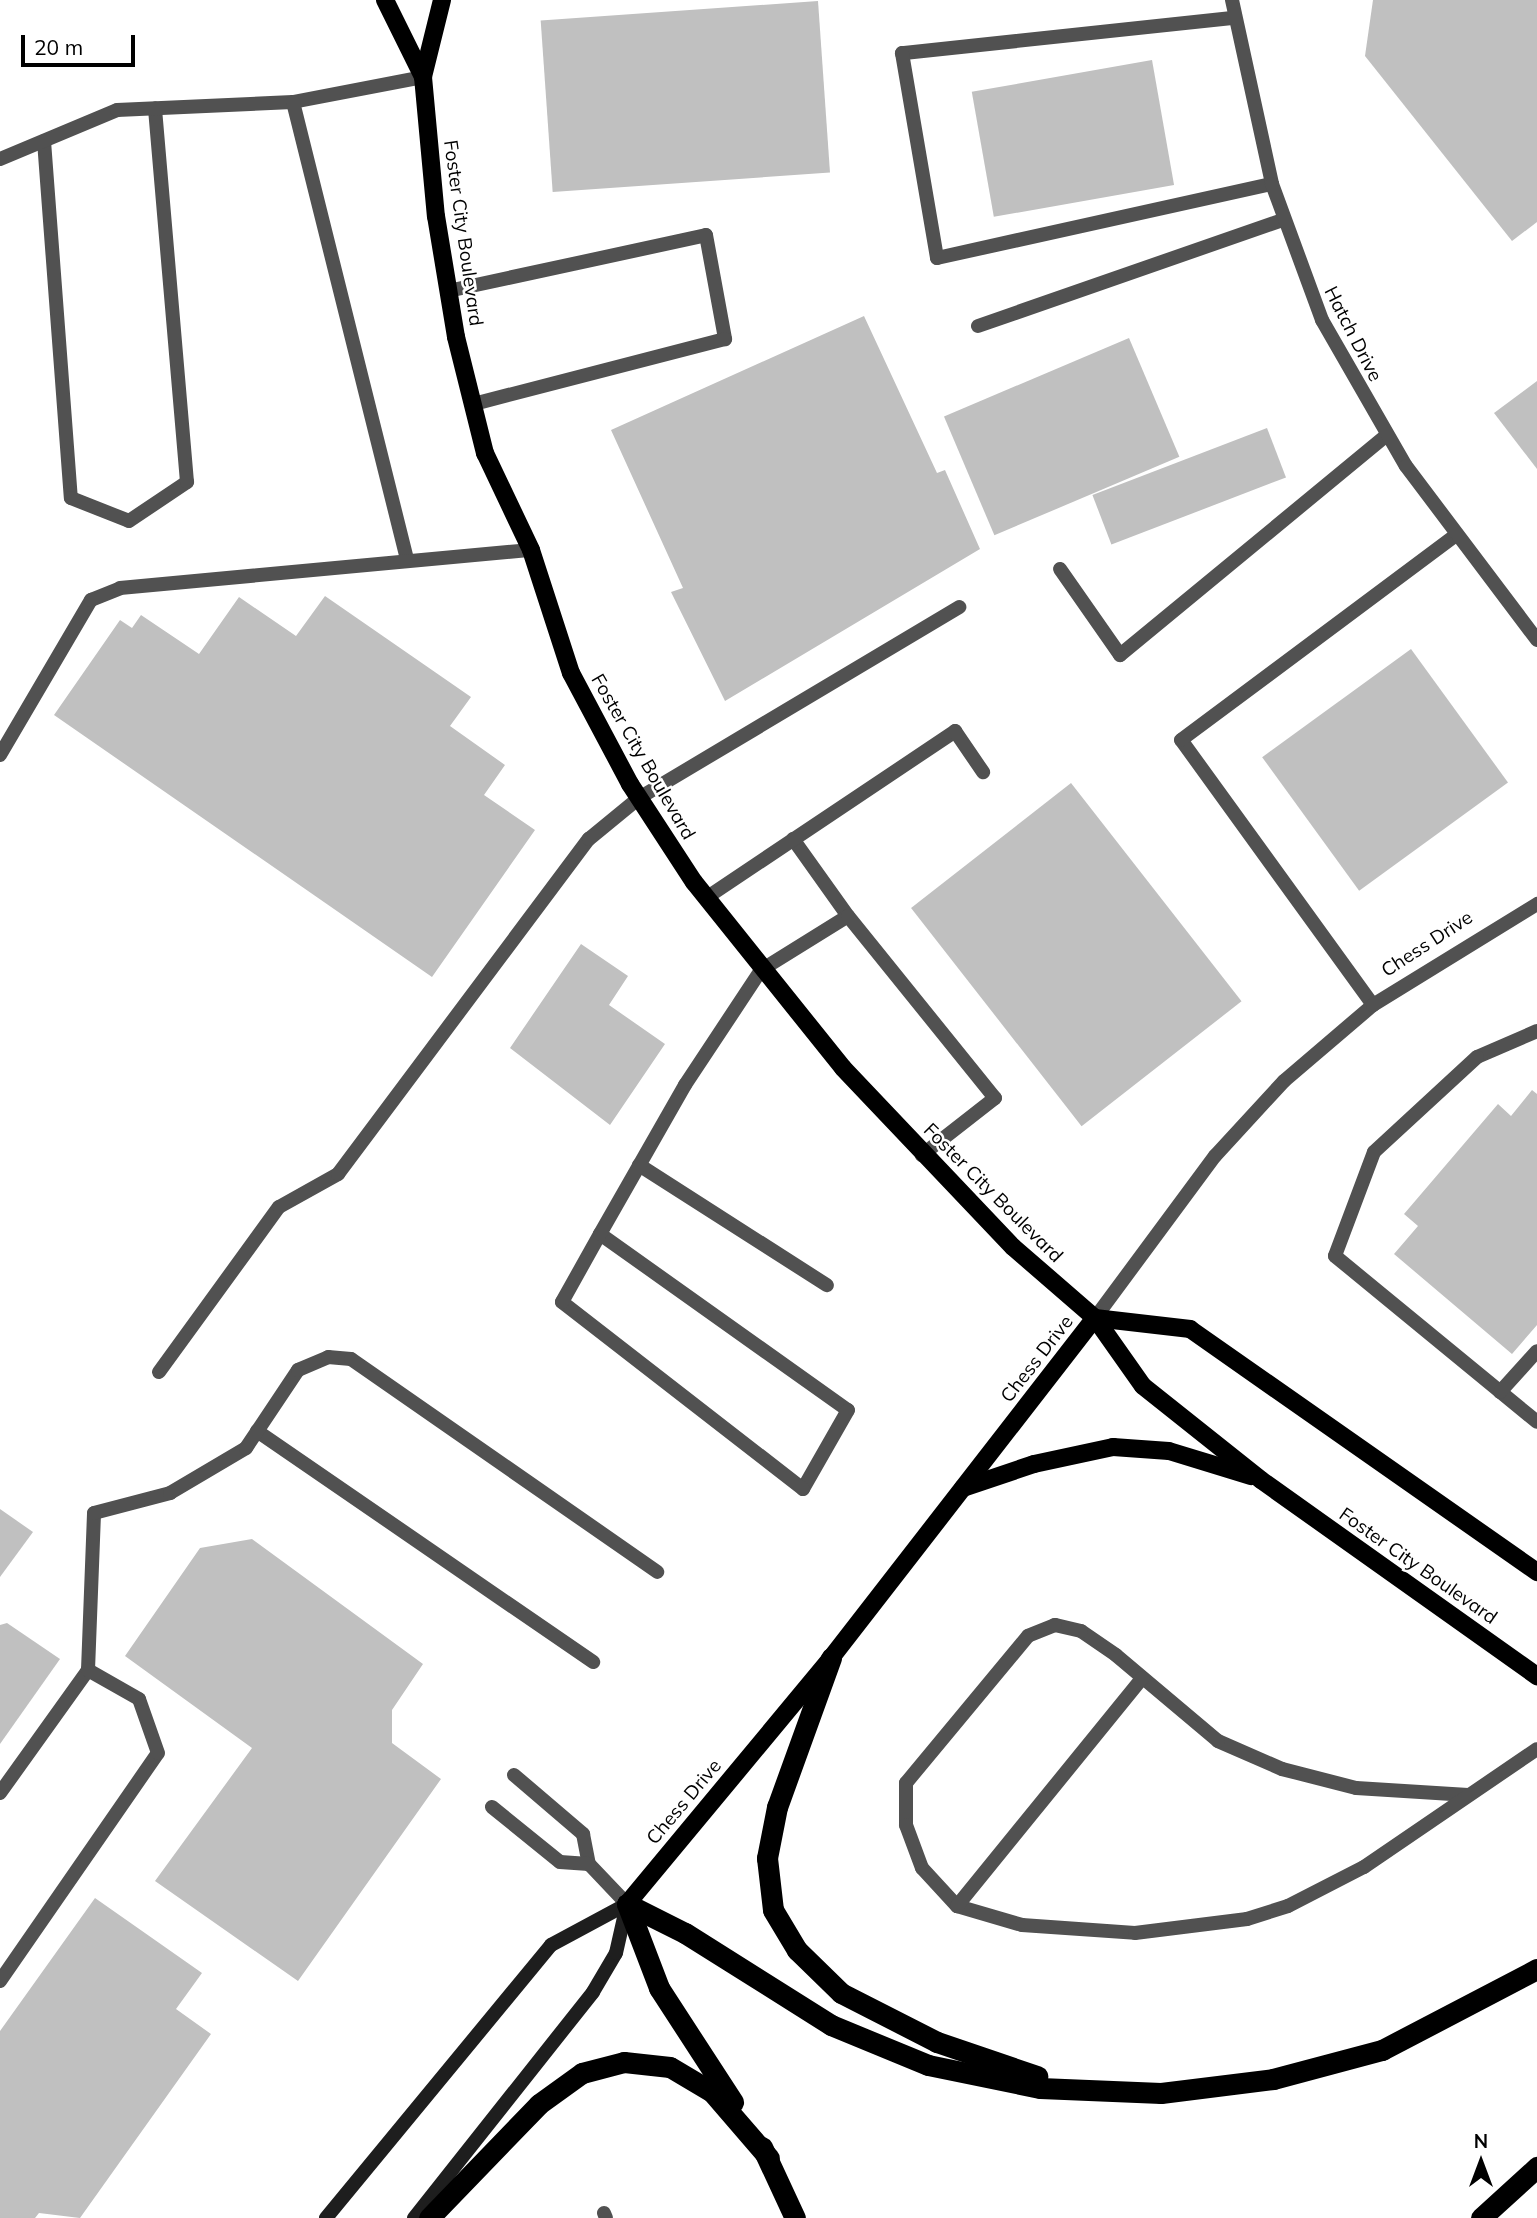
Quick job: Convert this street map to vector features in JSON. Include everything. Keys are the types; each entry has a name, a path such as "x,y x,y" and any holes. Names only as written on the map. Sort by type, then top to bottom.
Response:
{"highway":[{"path":"831,1658 777,1807 767,1858 773,1910 797,1950 841,1993 937,2042 1044,2078 1161,2093"},
{"path":"627,1904 685,1933 831,2025 928,2065 1040,2088 1161,2093 1273,2079 1382,2050 1537,1969"},
{"path":"627,1904 659,1988 769,2158 796,2218"},
{"path":"429,2218 539,2104 582,2073 624,2062 670,2067 712,2092 769,2158"},
{"path":"1481,2218 1537,2167"}],"main road":[{"name":"Foster City Boulevard","path":"385,0 423,77 448,291 485,453 531,550 571,673 639,798 706,898 761,970 922,1155 1013,1247 1095,1318 1143,1386 1261,1480 1537,1676"},
{"name":"Foster City Boulevard","path":"423,77 442,0"},
{"path":"1095,1318 1189,1329 1537,1572"},
{"name":"Chess Drive","path":"326,2218 551,1945 627,1904 831,1658 1095,1318"},
{"path":"963,1488 1034,1464 1113,1447 1169,1451 1261,1480"},
{"name":"Chess Drive","path":"414,2218 593,1992 616,1953 627,1904"}],"street":[{"name":"Hatch Drive","path":"1232,0 1232,18 1272,184 1322,320 1387,435 1537,640"},
{"path":"1232,18 902,53 937,258 1272,184"},
{"path":"0,159 117,110 293,102 423,77"},
{"path":"293,102 407,559"},
{"path":"44,141 71,498 129,521 187,482 155,108"},
{"path":"978,326 1283,220"},
{"path":"448,291 706,236 725,339 473,404"},
{"path":"1060,569 1120,655 1387,435"},
{"path":"1373,1005 1181,740 1457,534"},
{"path":"0,755 92,600 120,588 407,559 531,550"},
{"path":"159,1372 279,1207 338,1174 589,839 639,798 960,607"},
{"path":"706,898 955,731 983,772"},
{"path":"793,839 848,916 995,1098 922,1155"},
{"name":"Chess Drive","path":"1095,1318 1215,1156 1284,1082 1373,1005 1537,904"},
{"path":"600,1234 848,1410 803,1489 562,1303 600,1234 639,1165 761,970 848,916"},
{"path":"1537,1031 1477,1057 1374,1152 1335,1256 1537,1422"},
{"path":"639,1165 827,1285"},
{"path":"1500,1392 1537,1351"},
{"path":"0,1793 88,1670 94,1513 170,1493 246,1448 298,1370 328,1357 351,1359 657,1572"},
{"path":"257,1431 593,1662"},
{"path":"1468,1795 1356,1788 1282,1769 1218,1741 1081,1631 1055,1625 1028,1636 906,1783 906,1825 922,1868 957,1906 1022,1925 1135,1933 1247,1919 1288,1906 1364,1867 1537,1749"},
{"path":"0,1981 158,1753 139,1699 88,1670"},
{"path":"957,1906 1142,1678"},
{"path":"514,1775 583,1834 589,1864 627,1904"},
{"path":"492,1807 560,1862 589,1864"}],"building":[{"path":"1373,0 1537,0 1537,222 1512,241 1365,56"},
{"path":"818,1 830,173 553,192 541,20"},
{"path":"1152,60 1174,185 994,217 972,92"},
{"path":"864,316 937,473 945,470 980,549 725,701 671,592 683,588 611,430"},
{"path":"1129,338 1179,457 994,535 944,417"},
{"path":"1537,381 1537,469 1494,413"},
{"path":"1267,428 1286,477 1111,544 1092,495"},
{"path":"325,596 471,697 450,726 505,765 484,795 535,830 432,977 54,715 120,620 132,628 141,615 199,654 239,597 296,636"},
{"path":"1411,649 1508,782 1359,891 1262,757"},
{"path":"1071,783 1242,1001 1082,1126 911,908"},
{"path":"581,944 628,976 609,1005 665,1044 610,1125 510,1048"},
{"path":"1532,1090 1537,1094 1537,1325 1512,1354 1394,1254 1418,1226 1404,1214 1498,1104 1511,1116"},
{"path":"0,1509 33,1532 0,1577"},
{"path":"252,1539 423,1664 392,1710 392,1743 441,1779 298,1981 155,1881 252,1748 125,1656 200,1548"},
{"path":"7,1623 60,1659 0,1744 0,1625"},
{"path":"95,1898 202,1973 176,2009 211,2034 80,2218 39,2213 35,2218 0,2218 0,2031"}]}
